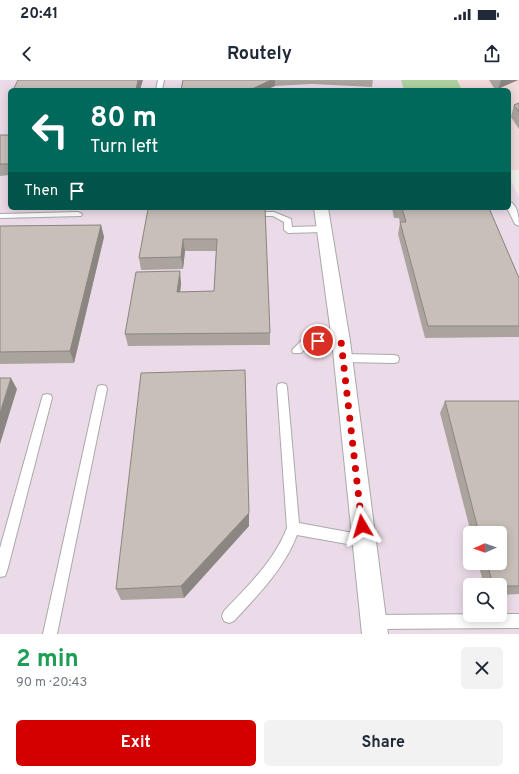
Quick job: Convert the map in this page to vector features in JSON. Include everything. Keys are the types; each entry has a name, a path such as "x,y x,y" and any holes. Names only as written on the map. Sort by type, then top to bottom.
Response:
{"street":[{"path":"322,210 342,349 374,628"}],"lane":[{"path":"511,207 519,224"},
{"path":"2,216 78,214"},
{"path":"250,214 274,214 288,221 288,230 324,229"},
{"path":"297,350 307,341 394,358"},
{"path":"229,616 260,583 285,549 293,528 282,387"},
{"path":"50,634 102,389"},
{"path":"0,571 47,398"},
{"path":"293,528 364,541"},
{"path":"374,628 519,621"}],"shaded area":[{"path":"0,80 401,80 403,88 8,88 8,210 511,210 511,181 519,197 519,634 0,634"},
{"path":"457,80 519,80 519,170 511,170 511,88 461,88"}],"green space":[{"path":"401,80 457,80 461,88 403,88"}],"building":[{"path":"18,80 138,80 136,88 14,88"},
{"path":"183,80 271,80 254,88 181,88"},
{"path":"519,103 519,112 514,105"},
{"path":"0,135 8,135 8,164 0,164"},
{"path":"148,210 265,210 270,333 125,334 136,272 180,271 177,292 214,291 217,239 183,239 181,257 139,258"},
{"path":"403,210 490,210 519,278 519,326 428,326 400,222 406,222"},
{"path":"101,225 70,351 0,352 0,226"},
{"path":"245,370 249,513 181,586 116,589 141,373"},
{"path":"0,378 11,378 0,413"},
{"path":"445,401 519,401 519,586 507,586 507,578 491,578 489,570 507,570 507,526 477,526"}],"route":[{"path":"318,341 341,341 362,526"}]}
